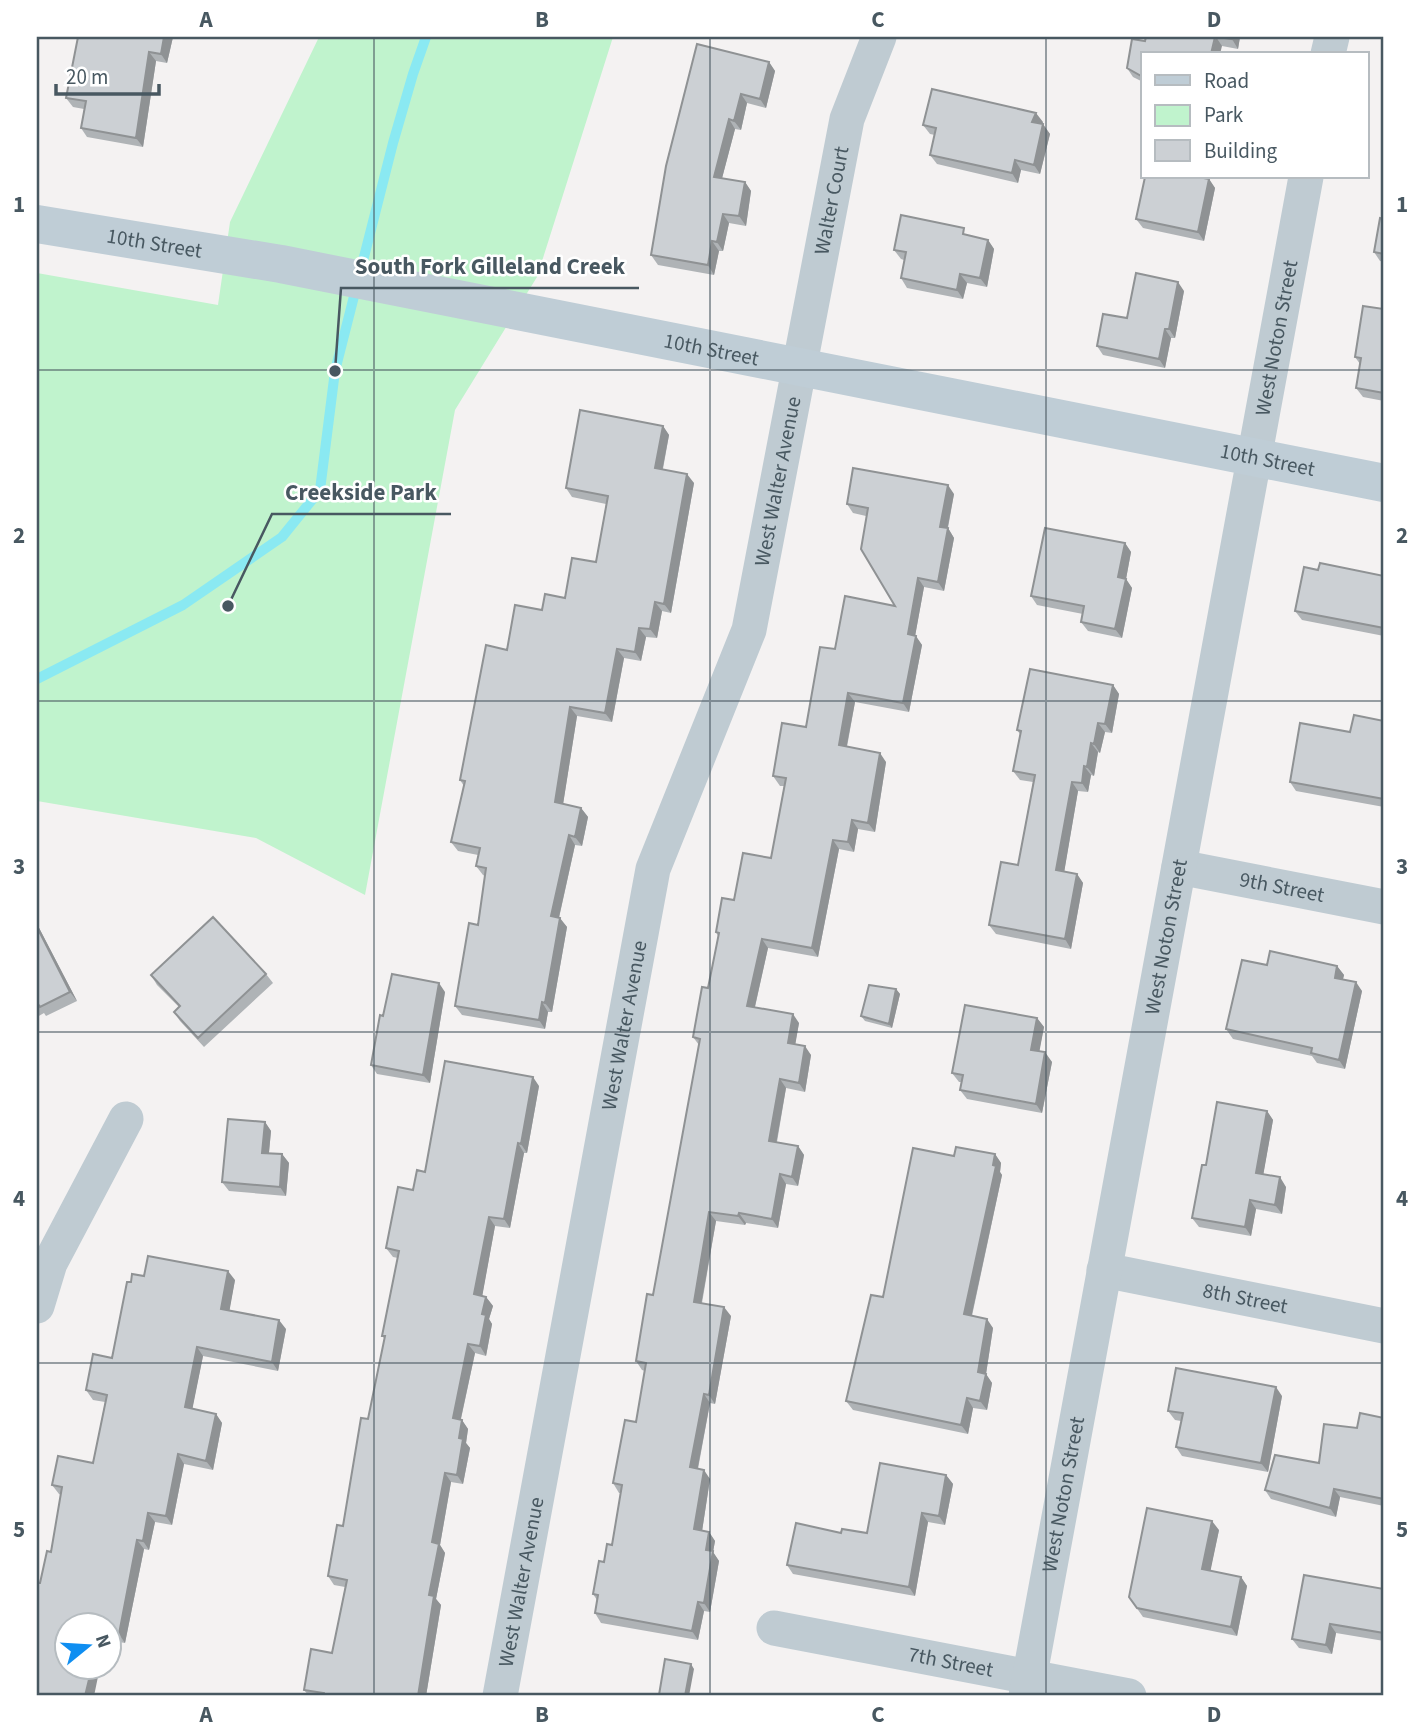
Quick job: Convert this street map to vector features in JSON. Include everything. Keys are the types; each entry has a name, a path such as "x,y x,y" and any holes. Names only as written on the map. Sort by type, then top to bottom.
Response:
{"street":[{"name":"Walter Court","path":"799,368 847,119 878,37"},
{"name":"West Noton Street","path":"1028,1687 1306,178"},
{"name":"10th Street","path":"37,224 295,267 1384,484"},
{"name":"West Walter Avenue","path":"500,1696 653,869 749,631 799,368"},
{"name":"9th Street","path":"1179,867 1384,907"},
{"path":"37,1306 50,1263 126,1119"},
{"name":"8th Street","path":"1104,1270 1384,1326"},
{"name":"7th Street","path":"775,1628 1028,1687 1129,1696"}],"green space":[{"path":"319,37 613,37 537,277 455,410 365,895 256,838 37,801 37,273 218,305 230,222"}],"building":[{"path":"78,37 164,37 161,54 149,52 136,138 81,128 86,101 66,98"},
{"path":"1146,37 1215,37 1211,52 1141,52 1141,76 1127,68 1132,39 1145,41"},
{"path":"697,44 769,62 760,99 741,94 734,121 729,119 714,177 745,182 739,216 723,214 717,242 712,241 708,265 651,255 666,166"},
{"path":"932,89 1036,113 1032,122 1043,124 1034,165 1015,160 1012,173 930,155 936,128 923,125"},
{"path":"1145,178 1209,179 1198,232 1136,219"},
{"path":"901,215 964,228 963,234 988,240 980,278 960,274 957,290 901,278 906,252 894,250"},
{"path":"1380,218 1384,219 1384,254 1374,252"},
{"path":"1136,273 1178,282 1169,329 1165,329 1159,359 1097,346 1103,314 1127,318"},
{"path":"1363,306 1384,309 1384,393 1356,388 1361,358 1355,357"},
{"path":"580,410 663,426 655,468 687,474 664,604 655,602 650,629 639,628 635,652 617,649 605,713 570,707 555,802 581,808 575,837 569,835 551,916 560,918 545,1003 542,1002 539,1020 455,1006 469,923 478,925 486,868 476,866 480,848 451,842 465,781 460,780 486,645 507,650 515,605 542,610 545,594 565,598 572,558 596,562 608,496 566,488"},
{"path":"853,468 948,485 940,527 948,528 938,582 918,578 908,634 916,636 903,703 848,693 839,745 880,753 868,823 852,820 848,842 833,840 812,948 762,939 747,1006 793,1014 788,1043 805,1046 799,1083 780,1079 769,1141 798,1146 792,1177 780,1174 772,1219 739,1213 738,1216 709,1212 694,1302 724,1307 709,1395 704,1394 690,1467 704,1470 694,1529 709,1532 706,1550 713,1551 704,1603 698,1602 692,1631 595,1613 598,1595 593,1594 599,1561 604,1562 607,1544 612,1545 622,1485 613,1483 625,1420 636,1422 646,1363 636,1361 647,1294 653,1295 700,1039 693,1037 702,987 708,988 719,933 716,932 722,898 734,900 743,853 771,858 786,778 773,776 782,723 806,727 820,647 835,649 845,596 895,606 861,549 868,508 847,504"},
{"path":"1045,528 1125,543 1118,577 1126,579 1115,629 1081,622 1084,606 1031,596"},
{"path":"1320,563 1384,576 1384,628 1295,611 1304,567 1318,570"},
{"path":"1030,669 1113,685 1105,724 1098,723 1087,767 1084,766 1082,783 1072,782 1056,870 1077,874 1065,939 989,925 1001,862 1018,865 1035,775 1013,771 1021,731 1017,730"},
{"path":"1354,715 1384,721 1384,799 1290,782 1300,723 1350,732"},
{"path":"213,917 266,974 198,1038 174,1012 180,1006 151,975"},
{"path":"37,927 70,992 40,1007 37,1004"},
{"path":"1270,951 1337,966 1335,978 1356,982 1339,1060 1311,1053 1312,1048 1226,1029 1242,960 1267,965"},
{"path":"392,974 439,983 423,1075 371,1065 380,1015 383,1016"},
{"path":"869,985 896,989 889,1024 861,1016"},
{"path":"965,1005 1037,1018 1031,1050 1045,1052 1036,1104 960,1090 963,1075 952,1073"},
{"path":"445,1061 533,1077 504,1219 489,1217 474,1294 486,1297 482,1314 486,1315 480,1346 468,1344 453,1418 462,1420 459,1438 463,1439 457,1475 445,1473 432,1542 439,1544 429,1595 434,1596 418,1696 324,1696 324,1693 304,1690 311,1649 332,1653 347,1580 328,1576 337,1525 343,1526 361,1418 368,1419 385,1336 382,1336 399,1251 386,1248 398,1187 413,1190 417,1170 425,1172"},
{"path":"1217,1102 1267,1111 1256,1173 1280,1177 1275,1205 1250,1200 1245,1227 1192,1218 1202,1165 1206,1165"},
{"path":"228,1119 265,1122 262,1153 282,1154 280,1187 222,1182"},
{"path":"956,1147 995,1154 993,1165 996,1166 964,1314 987,1319 978,1372 986,1374 980,1401 967,1398 961,1425 846,1401 871,1295 883,1297 913,1148 954,1156"},
{"path":"148,1256 228,1271 221,1309 279,1320 272,1362 197,1347 185,1407 216,1414 206,1461 178,1454 166,1516 148,1513 143,1541 137,1540 122,1618 122,1610 52,1610 52,1680 89,1680 85,1696 37,1696 37,1583 40,1583 47,1551 51,1552 62,1487 52,1485 58,1456 93,1463 107,1395 86,1390 93,1354 112,1358 127,1282 131,1282 132,1274 144,1276"},
{"path":"1176,1368 1276,1387 1261,1463 1176,1447 1183,1413 1168,1411"},
{"path":"1360,1413 1384,1418 1384,1499 1334,1489 1330,1508 1265,1490 1275,1455 1319,1463 1324,1424 1357,1428"},
{"path":"880,1463 946,1475 939,1516 922,1513 909,1587 787,1565 796,1523 841,1533 842,1529 867,1533"},
{"path":"1147,1508 1212,1521 1202,1569 1241,1577 1231,1627 1137,1608 1129,1597"},
{"path":"1304,1575 1384,1589 1384,1633 1330,1624 1326,1645 1292,1639"},
{"path":"665,1659 691,1664 685,1696 659,1695"}],"waterway":[{"path":"37,679 183,605 282,537 320,490 335,371 393,143 426,37"}],"place":[{"name":"South Fork Gilleland Creek","path":"335,371"},
{"name":"Creekside Park","path":"228,606"}]}
